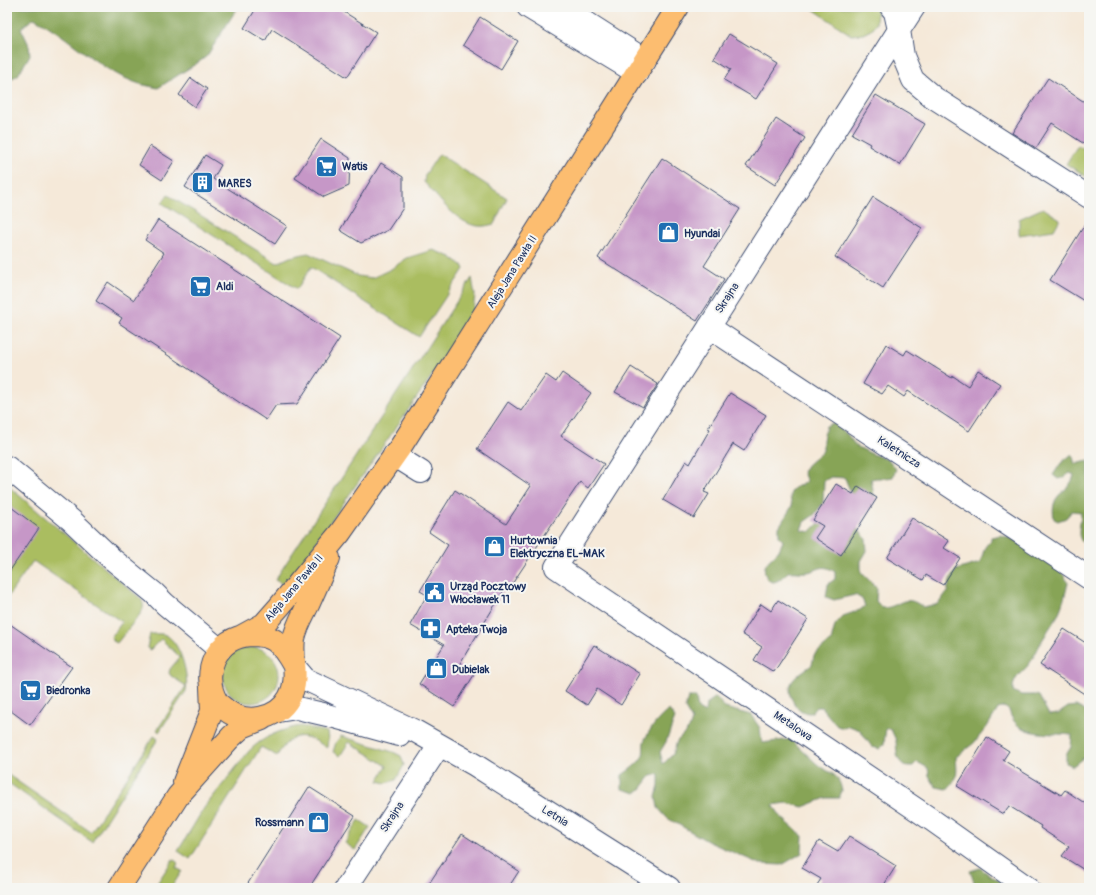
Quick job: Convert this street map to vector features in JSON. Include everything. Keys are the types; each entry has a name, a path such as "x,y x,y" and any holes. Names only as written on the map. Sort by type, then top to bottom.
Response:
{"main road":[{"name":"Aleja Jana Pawła II","path":"242,636 264,624 340,533 437,390 678,7"},
{"name":"Aleja Jana Pawła II","path":"294,666 294,638 340,533"},
{"path":"119,888 178,796 231,737 242,727 271,715 289,699 295,683 294,666 286,652 274,640 259,635 242,636 227,642 216,655 210,671 212,711 178,796"},
{"path":"211,688 218,703 231,714 246,719 271,715"}],"street":[{"path":"528,7 641,66"},
{"path":"562,7 641,66"},
{"path":"891,7 895,12 900,30 903,56 913,80 934,97 1089,197"},
{"name":"Skrajna","path":"556,566 914,7"},
{"name":"Kaletnicza","path":"709,327 1089,578"},
{"path":"394,455 421,472"},
{"path":"7,467 71,520 112,559 220,650"},
{"name":"Metalowa","path":"556,566 932,820 1028,888"},
{"name":"Letnia","path":"294,666 305,679 415,732 475,765 669,888"},
{"name":"Letnia","path":"271,715 297,708 439,746"},
{"name":"Skrajna","path":"346,888 439,746"}],"green space":[{"path":"7,7 238,7 207,56 158,88 137,83 107,69 47,25 34,18 21,28 29,45 30,55 18,75 7,81"},
{"path":"810,7 874,7 877,12 876,24 871,30 863,34 851,35"},
{"path":"1078,145 1089,152 1089,174 1087,177 1066,164"},
{"path":"439,154 507,198 494,224 478,226 463,220 448,209 424,182 425,175"},
{"path":"168,195 277,263 290,257 308,253 358,276 372,278 391,269 407,258 433,250 451,257 462,265 464,269 419,337 311,267 297,289 162,203"},
{"path":"1043,208 1060,219 1054,230 1019,235 1019,219"},
{"path":"472,278 475,295 473,311 438,367 286,586 275,580"},
{"path":"833,423 847,434 856,446 889,460 896,469 893,477 871,479 874,496 869,503 854,501 845,478 831,477 824,481 823,503 814,515 804,522 801,530 810,532 821,521 855,525 866,539 867,551 861,561 861,572 877,588 876,601 882,608 906,601 911,601 923,607 938,604 947,592 950,579 956,570 980,563 985,547 991,540 991,537 1001,535 1015,540 1061,571 1068,582 1060,611 1030,662 1017,677 1013,686 1013,691 1021,695 1039,696 1049,715 1058,714 1068,707 1076,706 1089,713 1089,763 1083,758 1073,766 1066,763 1066,755 1071,747 1072,735 1026,730 1019,726 1013,719 1009,710 1004,707 998,709 987,727 974,743 956,757 956,775 951,786 947,789 936,787 929,776 928,768 917,762 913,766 907,766 900,762 897,755 896,741 891,729 886,728 884,744 880,749 872,747 860,730 849,726 844,728 837,726 821,707 816,707 811,713 806,713 797,708 790,694 791,684 795,678 812,665 814,655 831,641 835,625 843,616 860,610 865,606 862,599 855,595 834,600 826,597 828,584 835,579 835,572 831,569 821,568 806,572 788,572 780,580 775,582 768,580 765,572 766,565 779,550 783,541 779,536 779,527 792,506 790,496 792,490 807,482 803,472 807,465 823,451 823,440 826,426"},
{"path":"1072,454 1075,464 1089,461 1089,547 1084,544 1079,536 1081,512 1072,511 1066,518 1058,521 1054,519 1054,503 1072,481 1074,475 1070,473 1063,478 1058,479 1053,475 1061,463"},
{"path":"7,485 141,599 143,609 141,613 117,643 113,641 111,637 122,622 33,561 7,598"},
{"path":"150,634 164,634 176,645 183,660 187,685 186,691 159,732 157,730 186,686 169,673 170,669 180,657 161,639 150,650 147,648"},
{"path":"246,647 256,647 271,655 277,664 279,675 277,686 271,695 256,703 246,703 235,698 228,691 223,680 223,670 228,659 235,652"},
{"path":"688,697 696,697 698,709 705,713 706,704 716,697 725,708 751,715 760,728 762,743 791,739 816,763 838,779 842,791 839,798 826,798 803,807 787,803 773,805 782,818 803,836 802,853 782,865 760,864 709,842 667,818 658,808 656,797 659,786 659,774 651,776 636,793 622,789 622,775 642,758 644,742 648,734 658,720 669,710 675,718 666,742 660,752 663,764 673,754 677,741 689,729 692,720 685,708"},
{"path":"301,726 327,732 327,748 312,739 305,737 293,738 277,756 261,747 190,859 178,851 204,808 249,751 273,734 286,729"},
{"path":"154,736 158,739 92,842 7,782 7,774 91,832"},
{"path":"341,736 393,752 401,756 404,765 396,780 386,783 378,781 387,766 349,742 340,756 333,752 336,742"},
{"path":"359,820 370,827 355,850 345,843"},
{"path":"173,859 178,863 176,868 182,871 171,888 154,888"},
{"path":"980,868 1011,888 968,888 972,886 974,882 970,871"}],"building":[{"path":"257,7 336,7 376,32 347,77 272,29 265,41 244,28"},
{"path":"480,17 518,41 501,69 463,45"},
{"path":"729,34 778,64 756,99 724,80 731,69 714,58"},
{"path":"191,78 207,89 195,107 179,95"},
{"path":"1048,78 1089,105 1089,147 1052,123 1036,148 1012,133"},
{"path":"876,95 925,124 900,165 869,146 870,144 852,134"},
{"path":"776,119 805,138 775,185 746,166"},
{"name":"Watis","path":"321,139 350,158 349,186 324,197 295,178"},
{"path":"150,146 174,161 162,180 139,165"},
{"path":"205,155 221,165 213,179 287,226 275,244 185,187"},
{"name":"Hyundai","path":"662,158 740,209 704,266 724,279 697,321 598,258"},
{"name":"Watis","path":"381,163 403,177 403,208 388,230 361,243 340,230"},
{"path":"873,197 922,228 883,288 835,257"},
{"path":"1089,218 1089,304 1050,280"},
{"name":"Aldi","path":"158,220 340,338 297,404 276,405 266,420 119,323 122,318 96,301 108,282 134,300 164,253 145,240"},
{"path":"886,344 904,355 907,350 952,378 953,376 968,386 978,370 1000,384 969,431 908,391 904,397 888,386 882,394 863,384"},
{"path":"631,367 658,384 643,407 615,392"},
{"path":"562,373 591,393 561,436 604,464 588,488 580,482 510,587 507,585 459,665 474,675 454,707 419,684 444,645 410,625 427,595 420,591 448,545 429,532 455,490 506,524 531,486 477,449 508,402 521,411 546,375 556,382"},
{"path":"730,393 766,415 744,451 733,444 704,492 709,494 694,518 663,500 686,461 690,464 710,429 708,428"},
{"path":"836,484 853,494 858,486 877,498 841,555 815,538 823,526 813,520"},
{"path":"7,504 39,528 7,575"},
{"path":"912,518 949,541 944,548 960,558 943,585 926,575 923,580 887,558"},
{"path":"778,600 808,619 774,672 754,660 762,647 742,634 761,604 771,611"},
{"name":"Biedronka","path":"7,622 72,667 30,725 7,708"},
{"path":"1064,629 1089,645 1089,697 1040,665"},
{"path":"594,645 640,674 621,705 597,689 587,705 565,691"},
{"path":"987,737 1009,751 1003,760 1061,795 1065,790 1089,806 1089,873 1062,856 1069,847 1040,828 1041,826 1009,806 1003,814 957,786"},
{"path":"309,787 355,816 309,888 245,888"},
{"path":"462,834 519,871 508,888 426,888"},
{"path":"849,836 896,866 882,888 815,888 821,879 802,868 819,841 838,852"}],"place":[{"name":"Watis","path":"326,166"},
{"name":"MARES","path":"203,183"},
{"name":"Hyundai","path":"669,233"},
{"name":"Aldi","path":"201,286"},
{"name":"Hurtownia Elektryczna EL-MAK","path":"494,546"},
{"name":"Urząd Pocztowy Włocławek 11","path":"435,592"},
{"name":"Apteka Twoja","path":"430,629"},
{"name":"Dubielak","path":"437,669"},
{"name":"Biedronka","path":"31,690"},
{"name":"Rossmann","path":"319,822"}]}
